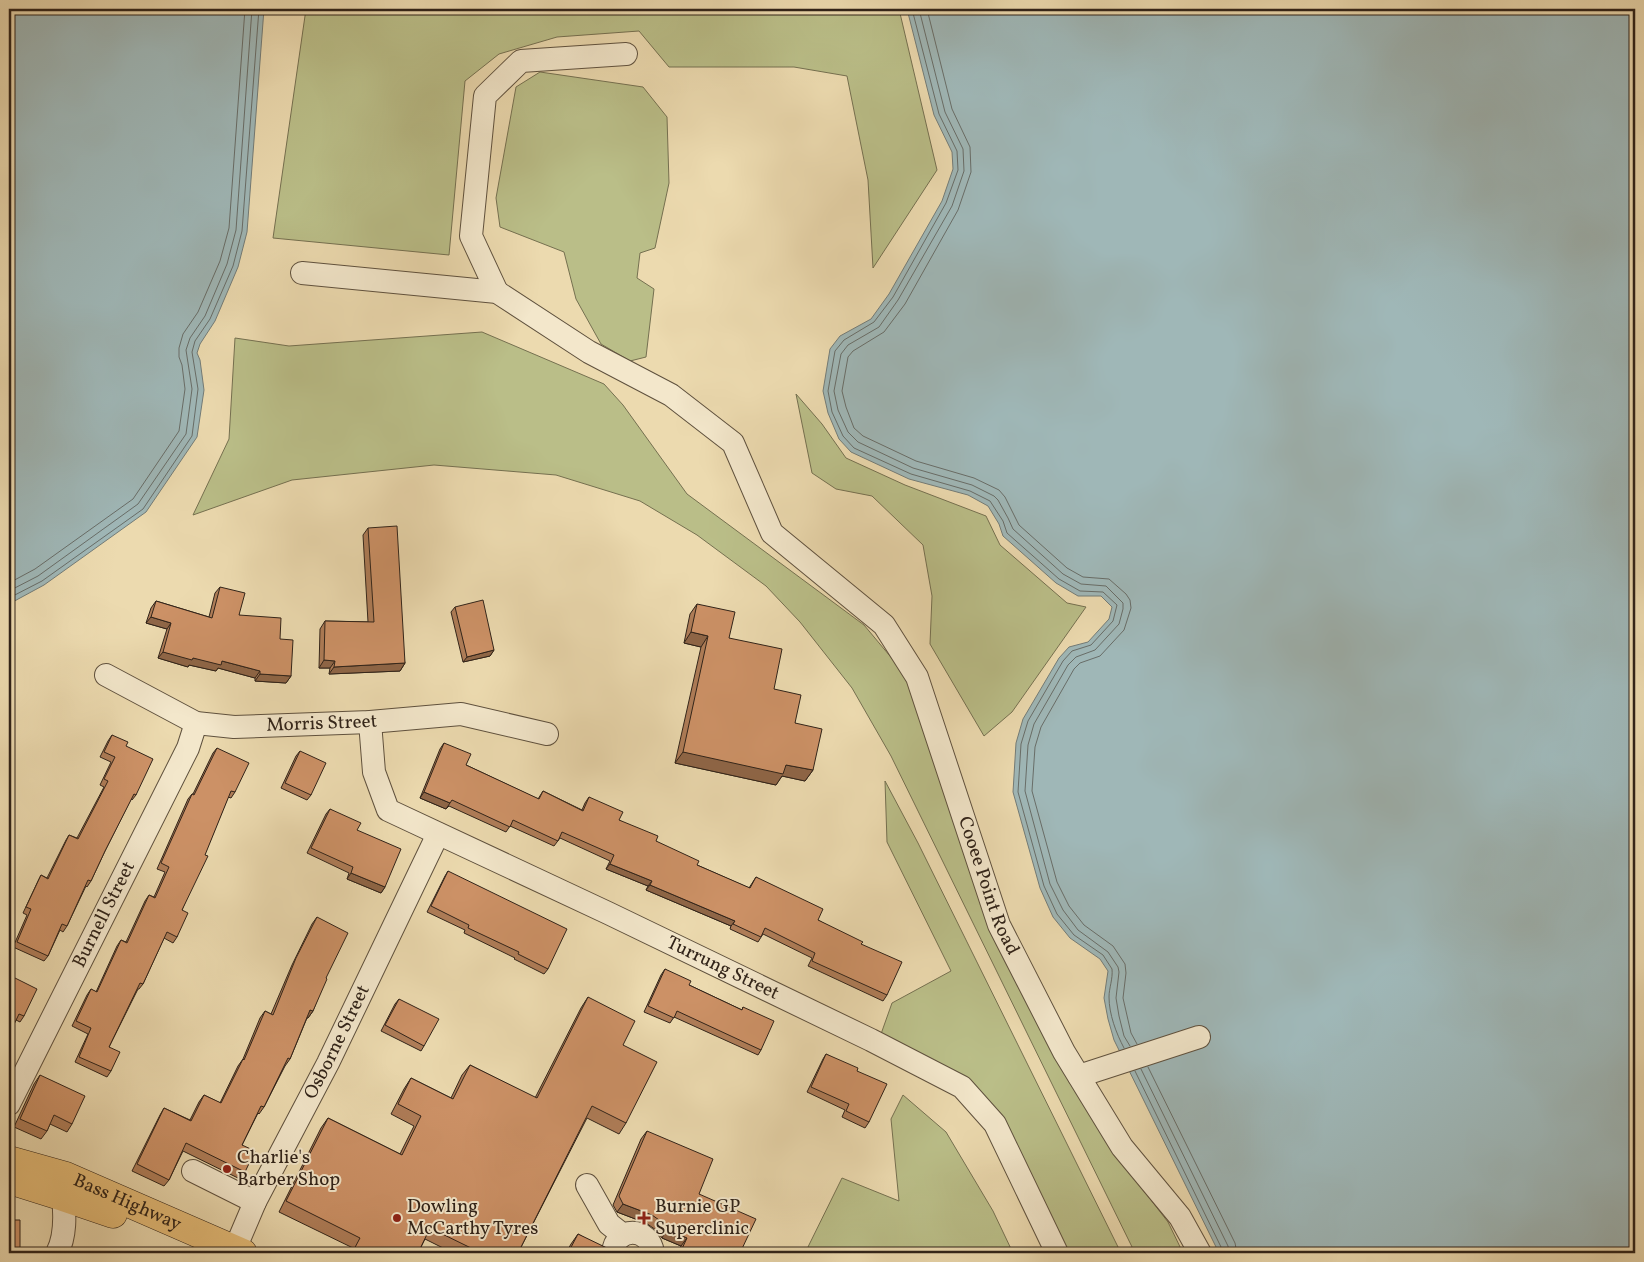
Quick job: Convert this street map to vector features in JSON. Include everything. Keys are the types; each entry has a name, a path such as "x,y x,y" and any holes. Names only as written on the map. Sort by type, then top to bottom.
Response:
{"highway":[{"name":"Bass Highway","path":"9,1160 66,1176 239,1251"},
{"name":"Bass Highway","path":"9,1180 63,1196 134,1222 201,1253"}],"street":[{"path":"497,292 471,236 484,96 521,61 626,54"},
{"path":"302,273 497,292"},
{"name":"Cooee Point Road","path":"497,292 590,352 671,396 733,443 772,533 884,625 917,677 999,925 1078,1076 1122,1147 1180,1217 1200,1253"},
{"name":"Morris Street","path":"106,675 196,723 234,726 370,722 461,714 547,734"},
{"name":"Turrung Street","path":"370,722 374,772 388,810 871,1040 962,1087 995,1124 1057,1253"},
{"name":"Burnell Street","path":"9,1104 188,748 196,723"},
{"name":"Osborne Street","path":"239,1251 255,1202 328,1062 438,834"},
{"path":"1078,1076 1200,1037"},
{"path":"193,1171 255,1202"},
{"path":"587,1185 618,1244 630,1233 642,1235 651,1245 653,1253"},
{"path":"57,1253 63,1236 65,1210 63,1196"}],"green space":[{"path":"306,9 899,9 937,170 873,268 868,180 847,76 794,67 669,67 639,31 557,37 499,54 465,81 449,255 273,238"},
{"path":"540,72 643,87 667,117 669,183 655,248 640,253 637,278 654,289 646,357 630,361 601,344 576,299 564,252 500,227 496,198 516,87"},
{"path":"482,332 604,384 623,405 687,494 864,625 905,674 936,765 1113,1151 1168,1222 1183,1253 1135,1253 891,756 852,688 800,622 766,586 697,535 640,501 556,475 434,465 292,480 193,515 229,439 235,338 289,346"},
{"path":"796,394 822,424 846,458 905,485 986,516 1000,545 1067,603 1086,607 1012,712 984,736 930,644 932,596 923,545 872,496 836,489 812,473"},
{"path":"885,781 918,843 1121,1253 1069,1253 1002,1115 970,1080 881,1034 892,1003 951,971 887,842"},
{"path":"903,1095 946,1132 993,1211 1013,1253 805,1253 842,1178 899,1201 891,1119"}],"water":[{"path":"9,9 264,9 247,232 238,267 215,321 200,344 197,353 200,360 204,390 197,437 146,512 44,585 9,604"},
{"path":"907,9 1635,9 1635,1253 1219,1253 1114,1040 1104,998 1108,971 1100,959 1070,938 1053,917 1040,888 1013,792 1016,743 1023,719 1059,658 1069,647 1088,642 1109,619 1112,607 1101,596 1078,596 1056,583 1003,536 999,524 988,506 968,495 909,479 851,452 839,439 828,413 823,391 830,349 840,336 871,319 889,294 942,201 953,169 952,152 934,115"}],"building":[{"path":"397,526 405,663 334,667 335,661 324,660 325,621 374,622 368,528"},
{"path":"220,587 245,593 239,615 281,618 280,639 293,640 291,676 260,674 260,671 222,661 221,665 163,652 171,623 151,617 156,601 212,618"},
{"path":"483,600 494,650 467,657 455,607"},
{"path":"697,604 735,612 729,638 782,649 774,689 801,695 795,723 822,729 813,770 786,765 783,774 683,752 708,636 691,632"},
{"path":"112,735 128,742 126,746 153,759 91,881 88,880 67,926 62,924 48,956 17,942 31,909 26,907 41,875 48,879 69,835 78,839 108,781 104,779 115,757 104,752"},
{"path":"444,743 471,754 466,765 539,799 543,791 583,811 589,797 623,812 619,820 658,836 656,841 699,861 697,865 750,888 756,877 823,909 818,920 863,942 861,944 902,962 887,995 812,961 815,953 765,928 761,937 733,924 735,921 650,885 652,881 610,864 614,855 562,832 558,841 513,820 510,827 452,800 450,803 424,792"},
{"path":"217,748 249,763 235,792 231,791 205,855 208,856 182,910 188,913 177,937 167,932 143,984 140,983 109,1047 120,1052 111,1071 79,1057 91,1028 76,1021 91,989 97,992 121,940 127,943 149,895 155,898 169,867 161,863 192,794 194,795"},
{"path":"300,751 326,763 311,795 285,783"},
{"path":"330,809 361,823 357,830 401,849 385,887 351,873 353,867 311,848"},
{"path":"448,871 567,929 548,969 518,954 519,952 468,928 469,925 431,906"},
{"path":"317,917 348,933 326,978 313,1011 310,1010 290,1059 288,1058 264,1107 261,1106 242,1145 255,1151 245,1172 186,1143 169,1180 137,1164 164,1108 191,1121 204,1095 221,1103 244,1060 265,1011 273,1015 296,958"},
{"path":"665,969 691,981 689,985 742,1010 743,1007 774,1021 761,1050 677,1011 674,1018 648,1006"},
{"path":"9,975 37,989 24,1016 19,1014 9,1035"},
{"path":"588,997 635,1021 623,1045 657,1062 626,1123 592,1106 518,1253 469,1253 471,1248 430,1228 418,1253 352,1253 360,1238 286,1201 328,1118 402,1155 421,1116 398,1104 411,1078 453,1099 470,1065 537,1098"},
{"path":"399,999 439,1019 424,1046 385,1025"},
{"path":"826,1054 858,1068 857,1071 887,1084 869,1122 846,1111 849,1104 811,1087"},
{"path":"40,1075 85,1096 72,1124 54,1115 47,1131 20,1119"},
{"path":"647,1131 713,1159 699,1194 756,1219 740,1253 680,1253 687,1238 667,1229 662,1222 652,1215 623,1204 619,1196"},
{"path":"9,1220 20,1220 20,1253 9,1253"},
{"path":"578,1234 609,1249 612,1253 568,1253"}],"place":[{"name":"Charlie's Barber Shop","path":"227,1169"},
{"name":"Dowling McCarthy Tyres","path":"397,1218"},
{"name":"Burnie GP Superclinic","path":"644,1218"}]}
